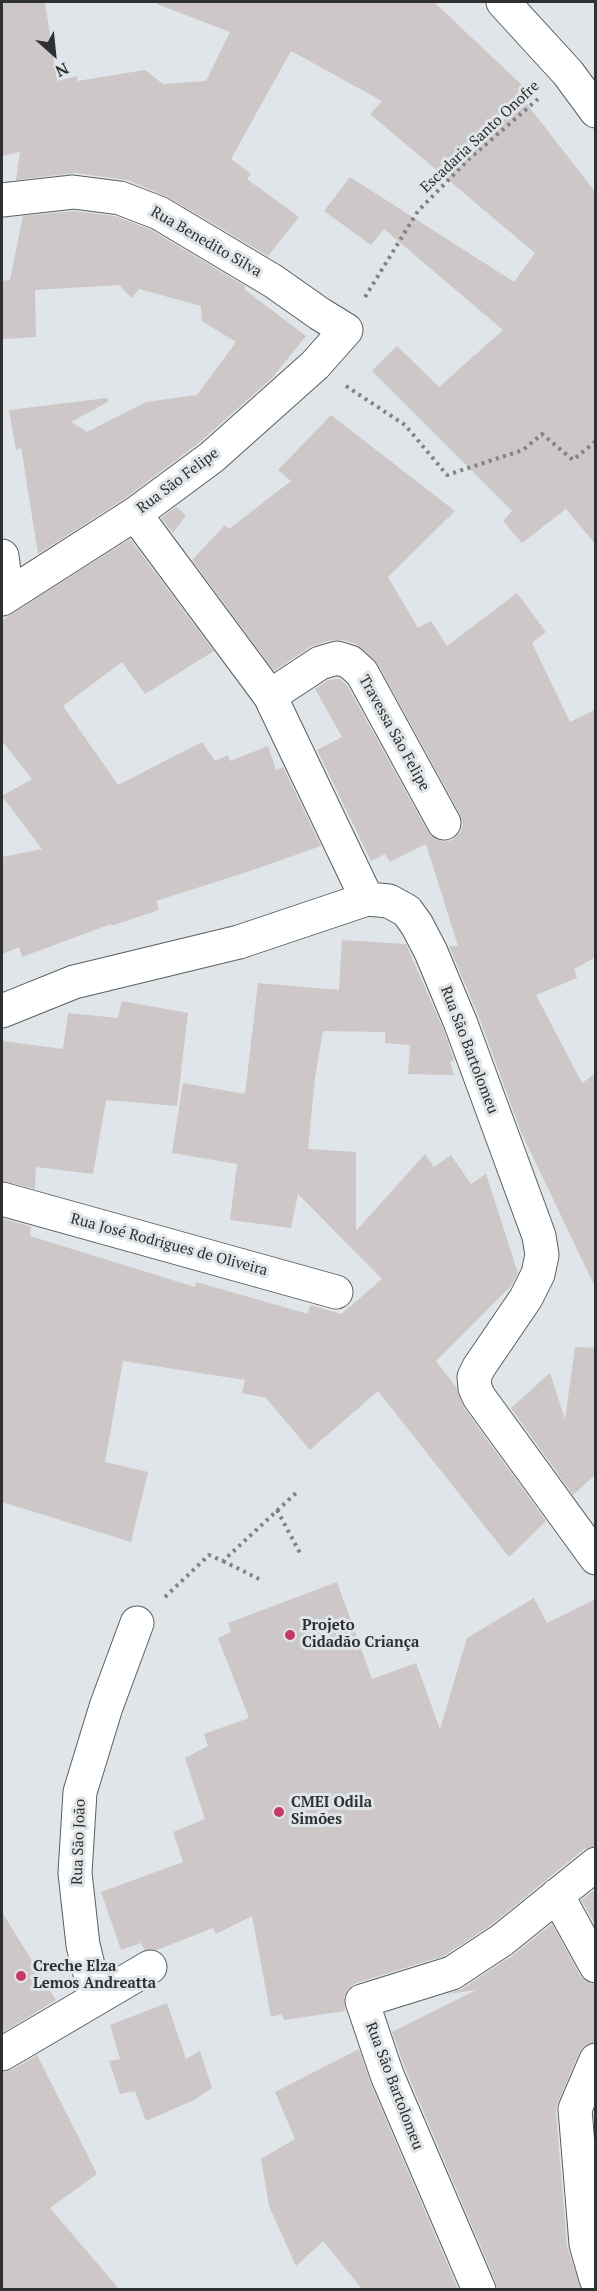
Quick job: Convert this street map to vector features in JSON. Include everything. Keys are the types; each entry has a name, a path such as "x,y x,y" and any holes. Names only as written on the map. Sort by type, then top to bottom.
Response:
{"street":[{"path":"503,2 568,73 596,111"},
{"name":"Rua Benedito Silva","path":"2,200 73,192 120,198 159,213 273,280 320,314 342,335"},
{"name":"Rua São Felipe","path":"4,597 135,514 212,457 315,365 342,335"},
{"path":"135,514 270,696 367,899"},
{"path":"2,556 4,597"},
{"name":"Travessa São Felipe","path":"270,696 320,663 336,658 350,662 362,672 444,824"},
{"name":"Rua São Bartolomeu","path":"2,1011 74,982 239,942 367,899 389,900 407,911 431,952 461,1024 539,1236 542,1255 538,1274 526,1298 474,1377 476,1388 479,1397 596,1558"},
{"name":"Rua José Rodrigues de Oliveira","path":"2,1199 336,1292"},
{"name":"Rua São João","path":"96,1998 83,1945 75,1873 80,1792 106,1707 137,1623"},
{"name":"Rua São Bartolomeu","path":"479,2289 387,2075 362,2001 452,1973 502,1940 596,1864"},
{"path":"558,1895 596,1966"},
{"path":"2,2054 150,1967"},
{"path":"596,2060 575,2109 588,2162 586,2244 596,2279"}],"path":[{"name":"Escadaria Santo Onofre","path":"342,335 418,211 468,160 568,73"},
{"path":"315,365 405,426 447,475 523,450 542,434 573,460 596,441"},
{"path":"223,1561 296,1493"},
{"path":"277,1510 300,1553"},
{"path":"137,1623 208,1555 259,1579"}],"building":[{"path":"2,2 45,2 57,81 77,76 77,81 145,70 163,84 206,81 230,32 157,4 157,2 434,2 526,89 520,95 596,193 596,545 566,509 522,543 503,521 512,511 372,371 397,346 439,387 503,330 384,229 371,245 324,211 350,177 514,282 535,253 370,114 382,101 291,51 231,159 251,174 247,179 299,217 268,256 168,197 127,180 75,173 16,180 20,152 2,156"},
{"path":"73,211 115,216 151,230 245,286 244,289 306,336 272,378 200,442 124,499 38,554 21,447 16,450 9,410 107,398 108,402 71,422 87,432 146,402 197,395 236,342 202,321 201,306 139,289 132,298 119,285 35,290 36,337 2,339 2,281 10,280 23,216"},
{"path":"331,415 455,511 388,577 418,628 431,621 447,646 517,593 546,632 532,643 570,722 596,709 596,957 574,969 577,978 536,995 582,1083 596,1073 596,1289 521,1132 479,1017 449,946 458,946 426,844 390,862 385,854 371,861 317,750 342,737 315,689 328,680 340,679 347,685 428,832 435,839 444,842 452,840 460,833 463,824 460,814 378,664 356,644 343,640 332,640 310,647 274,671 192,560 225,525 229,529 291,481 278,470"},
{"path":"176,507 186,515 173,533 161,518"},
{"path":"130,539 214,651 145,694 122,662 63,706 118,785 202,742 215,761 228,755 230,761 268,746 276,770 283,767 321,846 156,901 159,910 111,926 111,924 22,957 19,947 2,954 2,857 42,849 2,796 32,779 2,741 2,620"},
{"path":"342,940 406,944 444,1031 454,1060 450,1062 454,1075 408,1074 410,1045 385,1043 385,1032 323,1031 315,1078 308,1149 356,1152 356,1231 425,1154 434,1167 451,1155 471,1184 486,1174 518,1273 511,1286 436,1361 456,1387 464,1408 546,1521 509,1557 378,1391 310,1450 266,1398 242,1393 245,1380 123,1361 105,1462 148,1472 131,1542 2,1502 2,1218 31,1227 30,1236 195,1287 196,1282 308,1314 310,1305 341,1314 382,1279 298,1194 291,1228 230,1220 237,1164 172,1153 183,1083 245,1094 258,983 339,990"},
{"path":"122,1001 188,1013 177,1106 106,1100 93,1174 36,1167 35,1189 2,1181 2,1041 63,1049 68,1013 118,1018"},
{"path":"575,1347 596,1348 596,1474 573,1495 511,1408 550,1373 565,1419"},
{"path":"337,1582 372,1679 416,1663 440,1729 467,1638 534,1598 547,1623 596,1599 596,1846 584,1849 491,1925 444,1956 356,1983 348,1989 344,1997 345,2011 284,2020 282,2014 271,2017 252,1916 216,1934 213,1928 157,1950 145,1950 141,1943 121,1950 101,1892 183,1862 173,1832 205,1819 185,1758 208,1746 204,1734 249,1718 218,1638 231,1632 228,1623"},
{"path":"596,1889 596,1926 581,1900"},
{"name":"Creche Elza Lemos Andreatta","path":"2,1912 56,2000 2,2033"},
{"path":"552,1924 580,1976 596,1985 596,2042 585,2045 579,2053 556,2111 567,2246 581,2289 497,2289 392,2032 476,1990 447,1994 462,1989 512,1956"},
{"path":"167,2003 186,2059 200,2051 212,2088 194,2100 146,2121 135,2091 120,2094 109,2061 120,2059 110,2025"},
{"path":"359,2049 370,2082 458,2289 362,2289 323,2241 296,2266 269,2206 261,2159 295,2139 275,2092"},
{"path":"37,2055 97,2174 50,2208 119,2289 2,2289 2,2073 12,2070"}],"place":[{"name":"Projeto Cidadão Criança","path":"290,1635"},
{"name":"CMEI Odila Simões","path":"279,1812"},
{"name":"Creche Elza Lemos Andreatta","path":"21,1976"}]}
